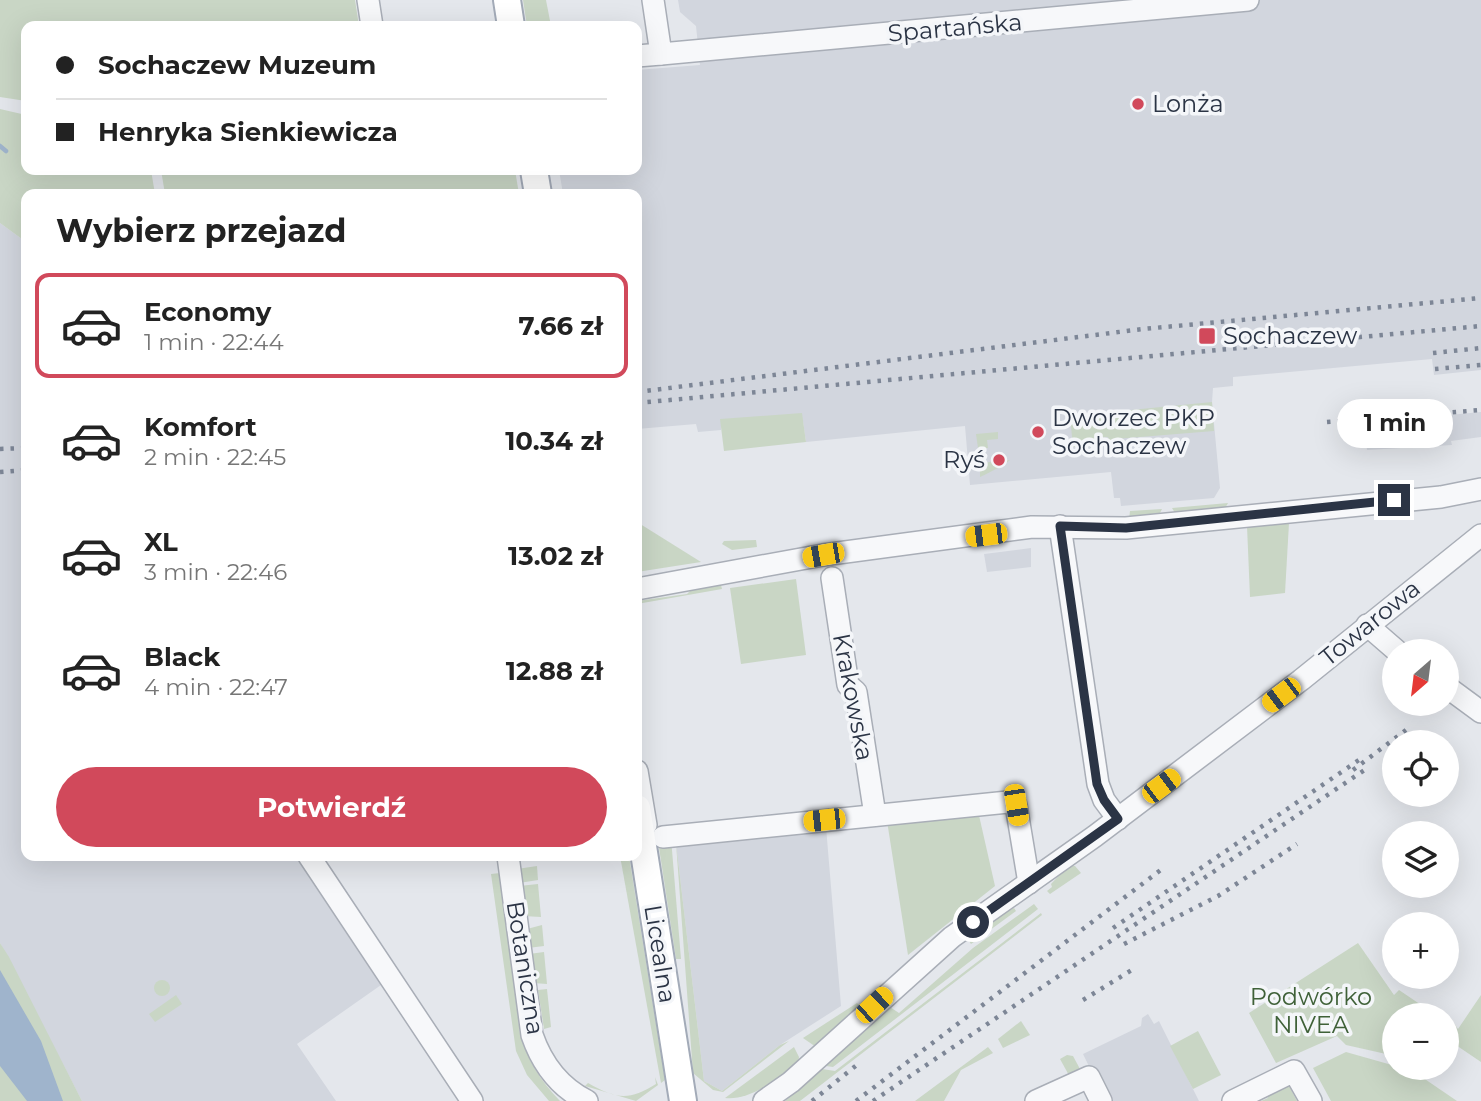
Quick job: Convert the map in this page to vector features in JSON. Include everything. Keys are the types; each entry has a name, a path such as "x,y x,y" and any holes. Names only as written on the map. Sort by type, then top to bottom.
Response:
{"main road":[{"path":"507,0 510,21"},
{"name":"Licealna","path":"647,828 683,1101"}],"street":[{"path":"368,0 371,21"},
{"path":"653,0 661,54"},
{"name":"Spartańska","path":"642,56 1248,0"},
{"path":"642,588 823,555 1060,526 1103,529 1441,496 1481,489"},
{"path":"1060,526 1097,784 1104,800 1118,819"},
{"name":"Towarowa","path":"764,1101 791,1082 952,937 1118,819 1301,680 1481,535"},
{"name":"Krakowska","path":"832,578 848,685 856,692 875,815"},
{"path":"1367,625 1383,639"},
{"path":"1460,697 1481,712"},
{"name":"Licealna","path":"642,800 647,828"},
{"path":"647,828 875,815 1013,802 1016,805 1029,883"},
{"path":"312,861 472,1101"},
{"name":"Botaniczna","path":"509,861 532,1035 541,1057 554,1076 570,1091 587,1101"},
{"path":"1233,1101 1294,1071 1311,1101"},
{"path":"1036,1101 1089,1077 1101,1101"}],"shaded area":[{"path":"678,0 1481,0 1481,370 1434,375 1432,359 1233,377 1233,386 1213,388 1220,488 1214,498 1121,506 1120,498 1114,498 1111,472 970,485 965,426 806,442 803,421 721,419 721,430 698,432 696,424 642,429 642,189 562,189 560,175 642,175 642,70 700,65 696,26 680,12"},
{"path":"0,223 21,238 21,861 322,861 308,876 381,985 297,1044 336,1101 82,1101 0,943"},
{"path":"1481,412 1481,437 1451,441 1452,445 1367,450 1365,423"},
{"path":"1031,548 1031,567 987,572 984,554"},
{"path":"826,827 841,1006 780,1045 722,1091 704,1081 676,843"},
{"path":"1148,1014 1154,1024 1159,1021 1199,1101 1106,1101 1083,1054 1141,1026 1142,1018"}],"green space":[{"path":"0,0 355,0 358,21 21,21 21,100 0,97"},
{"path":"523,0 546,0 550,21 526,21"},
{"path":"0,109 21,114 21,175 152,175 154,189 21,189 21,238 0,223"},
{"path":"162,175 516,175 518,189 164,189"},
{"path":"1212,402 1214,431 1115,439 1109,443 1108,437 1092,439 1091,446 1073,447 1070,416"},
{"path":"802,413 806,442 724,451 720,419"},
{"path":"998,432 998,439 987,440 988,448 978,448 976,434"},
{"path":"1010,460 1000,467 980,477 980,463"},
{"path":"1228,503 1224,510 1175,513 1172,508"},
{"path":"1162,509 1159,515 1129,520 1130,511"},
{"path":"1289,523 1285,593 1250,597 1247,526"},
{"path":"642,525 701,562 642,571"},
{"path":"756,540 757,547 732,550 722,544 724,541"},
{"path":"796,579 806,655 741,664 730,588"},
{"path":"721,585 722,589 642,603 642,600 687,594 691,590"},
{"path":"978,811 995,886 908,955 887,821"},
{"path":"671,838 681,959 676,959 658,841"},
{"path":"676,843 704,1081 722,1091 780,1045 789,1041 723,1092 713,1090 693,1073"},
{"path":"621,861 630,861 665,1080 661,1083"},
{"path":"537,866 538,880 519,883 517,869"},
{"path":"1068,866 1075,866 1081,873 1050,894 1047,891 1052,887 1051,884"},
{"path":"500,873 520,1034 536,1070 560,1101 549,1101 527,1075 516,1051 491,874"},
{"path":"538,884 541,917 523,916 519,886"},
{"path":"1034,904 1038,909 833,1067 826,1066 890,1007 899,1013 973,948"},
{"path":"1014,908 1016,911 971,944 967,938 968,933"},
{"path":"1041,913 1042,915 800,1101 785,1101 822,1069 835,1071"},
{"path":"542,925 544,946 528,948 527,929"},
{"path":"0,943 9,957 82,1101 0,1101"},
{"name":"Podwórko NIVEA","path":"1358,943 1382,978 1382,989 1390,989 1394,995 1399,990 1418,1003 1382,1003 1382,1053 1346,1045 1337,1036 1276,1063 1249,1013"},
{"path":"544,952 547,984 533,983 529,954"},
{"path":"162,980 168,982 168,994 162,996 156,994 154,988 156,982"},
{"path":"547,989 551,1027 544,1029 538,990"},
{"path":"176,995 182,1004 155,1022 149,1014"},
{"path":"1481,995 1481,1062 1459,1047 1459,1028"},
{"path":"857,1003 861,1007 816,1047 803,1038"},
{"path":"1021,1021 1030,1035 1003,1048 998,1039"},
{"path":"1198,1031 1221,1075 1193,1089 1170,1046"},
{"path":"794,1047 799,1057 798,1064 791,1070 754,1092 725,1098"},
{"path":"988,1047 993,1053 961,1070 944,1101 915,1101"},
{"path":"1346,1052 1382,1062 1382,1080 1426,1080 1457,1101 1331,1101 1313,1068"},
{"path":"1067,1055 1073,1056 1080,1069 1071,1079 1060,1059"},
{"path":"655,1077 658,1085 636,1101 615,1095 638,1093 656,1084"},
{"path":"588,1083 610,1093 585,1086"},
{"path":"1288,1084 1297,1101 1261,1101 1268,1098 1266,1094"}],"water":[{"path":"0,970 41,1041 63,1101 27,1101 0,1066"}],"waterway":[{"path":"0,146 6,151"}],"railway":[{"path":"642,391 1143,329 1481,298"},
{"path":"642,403 1481,326"},
{"path":"1433,353 1481,348"},
{"path":"1435,369 1481,365"},
{"path":"1327,422 1481,410"},
{"path":"0,449 21,448"},
{"path":"0,472 21,470"},
{"path":"1353,770 1382,748"},
{"path":"1113,928 1359,760"},
{"path":"873,1101 1366,769"},
{"path":"1124,944 1218,896 1297,844"},
{"path":"856,1101 1162,869"},
{"path":"1083,1000 1135,968"},
{"path":"812,1101 858,1064"}],"place":[{"name":"Lonża","path":"1138,104"},
{"name":"Sochaczew","path":"1207,336"},
{"name":"Dworzec PKP Sochaczew","path":"1038,432"},
{"name":"Ryś","path":"999,460"}],"route":[{"path":"973,922 1118,819 1104,800 1097,784 1060,526 1126,528 1394,500"}]}
